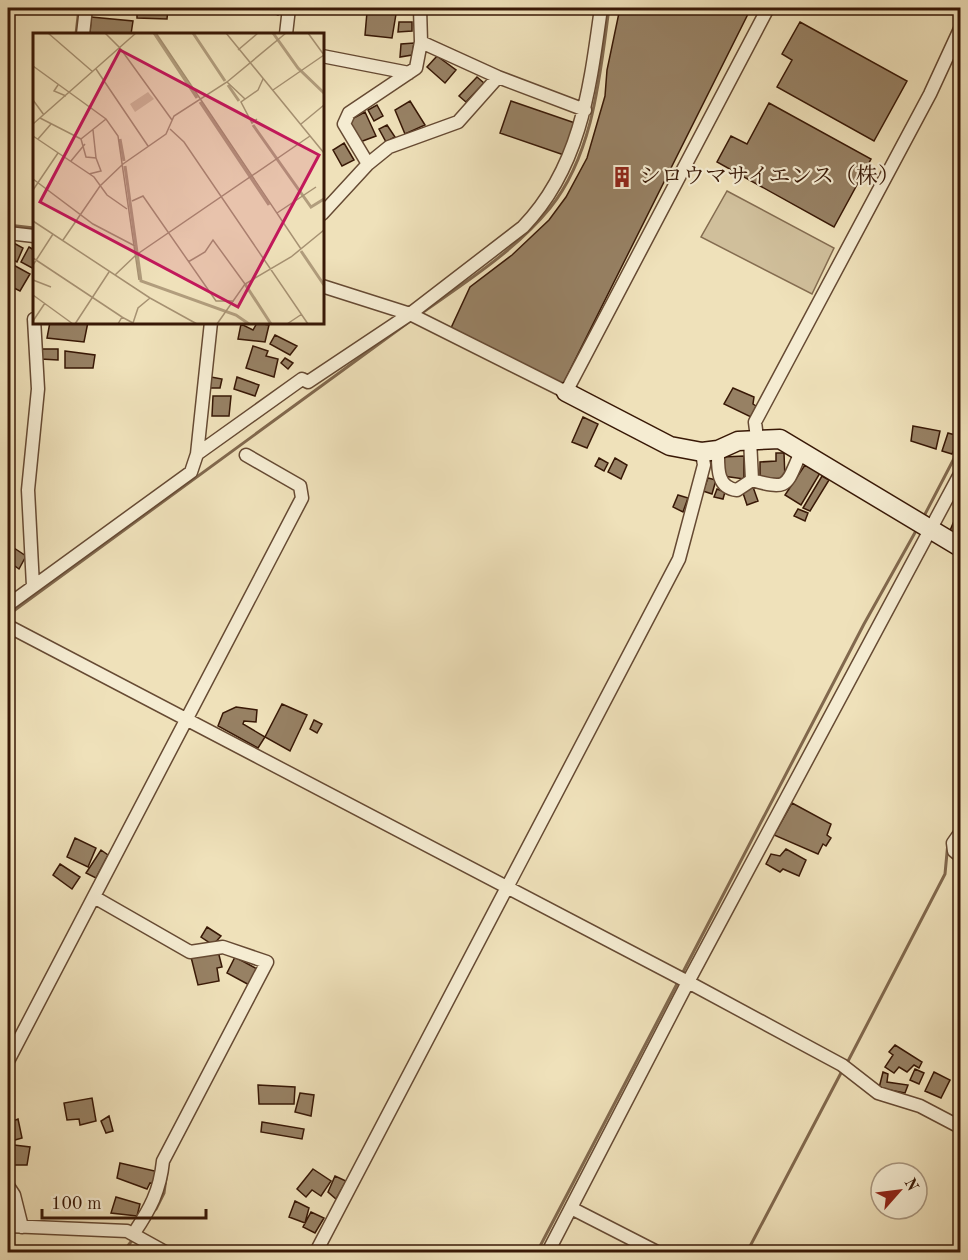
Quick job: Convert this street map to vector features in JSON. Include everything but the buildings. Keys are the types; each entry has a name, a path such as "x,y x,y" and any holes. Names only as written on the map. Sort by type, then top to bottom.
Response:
{"street":[{"path":"83,33 86,8"},
{"path":"286,33 289,8"},
{"path":"368,164 344,124 349,113 416,68 421,42 420,8"},
{"path":"197,454 302,379 308,382 410,314 501,245 535,214 558,180 573,148 585,110 601,8"},
{"path":"566,392 768,8"},
{"path":"752,480 755,422 930,94 960,29"},
{"path":"421,42 498,77 585,110"},
{"path":"324,56 409,73"},
{"path":"324,212 368,164 389,147 459,122 498,77"},
{"path":"8,233 33,236"},
{"path":"324,287 410,314 670,446 710,451 738,441 780,439 960,547"},
{"path":"33,586 28,490 38,389 34,324"},
{"path":"8,605 191,472 197,454 212,324"},
{"path":"710,451 717,472 724,483 737,490 752,480 782,486 788,481 801,452"},
{"path":"316,1252 679,559 704,465 710,451"},
{"path":"8,1061 302,498 300,486 246,455"},
{"path":"548,1252 688,982 960,474"},
{"path":"8,626 188,718 688,982 842,1065 878,1093 920,1106 960,1127"},
{"path":"960,833 953,843 954,851 960,856"},
{"path":"94,897 190,952 223,947 267,962 163,1161 161,1182 155,1202 134,1233"},
{"path":"8,1186 14,1195 22,1227"},
{"path":"571,1208 657,1252"},
{"path":"8,1226 104,1229 134,1233 165,1252"}],"shaded area":[{"path":"727,191 834,248 812,294 701,237"}],"waterway":[{"path":"76,33 79,8"},
{"path":"419,315 488,266 521,239 550,208 565,186 577,163 593,112 609,8"},
{"path":"8,225 33,228"},
{"path":"8,615 413,319"},
{"path":"923,518 960,447"},
{"path":"682,974 864,624 917,529"},
{"path":"846,1065 945,874 948,842"},
{"path":"537,1252 679,980"},
{"path":"747,1252 842,1071"},
{"path":"156,1209 164,1193 166,1178"},
{"path":"139,1233 149,1220"},
{"path":"123,1252 134,1238"}],"place":[{"name":"シロウマサイエンス（株）","path":"622,177"}]}
